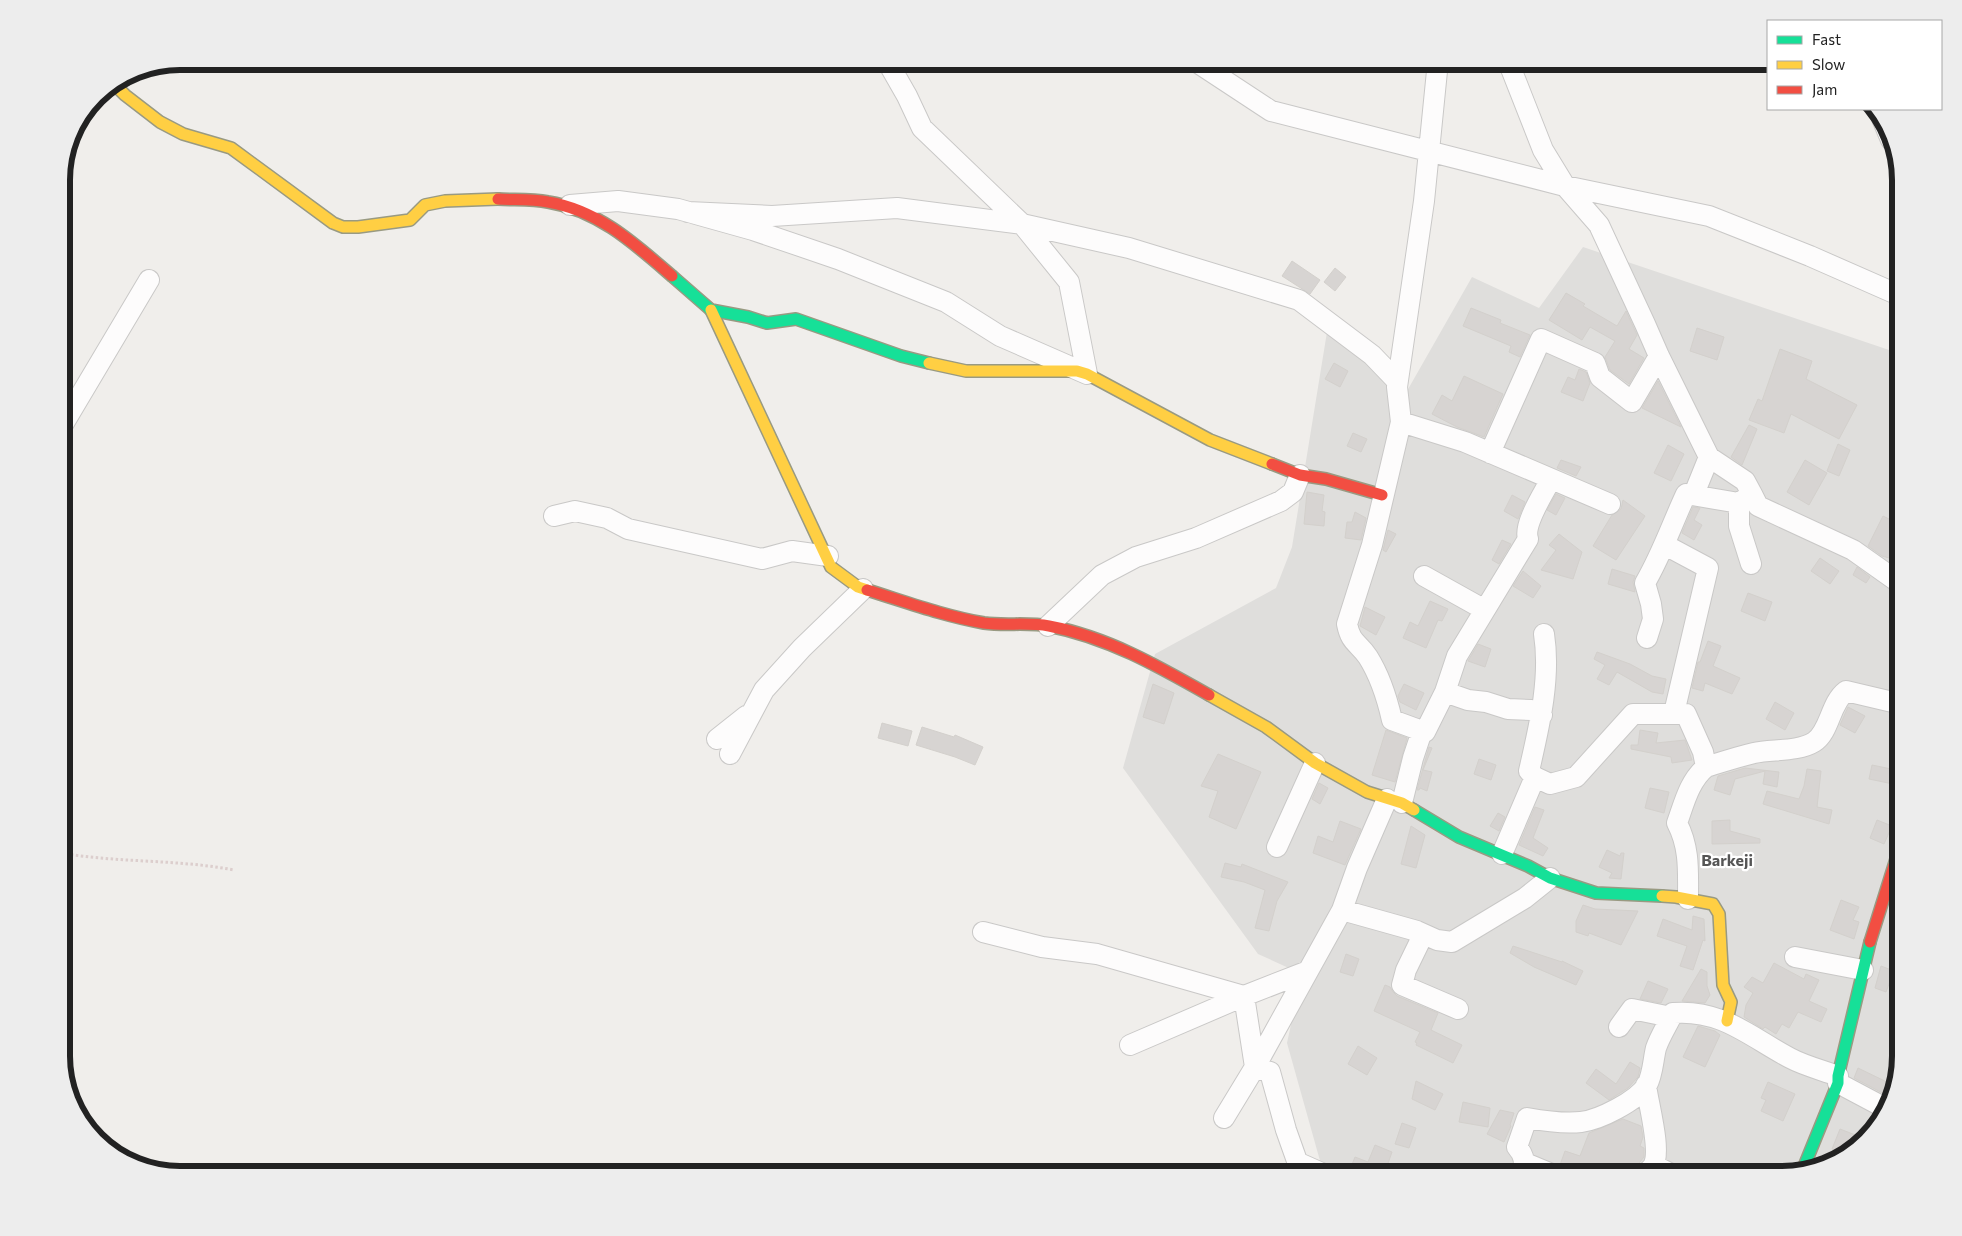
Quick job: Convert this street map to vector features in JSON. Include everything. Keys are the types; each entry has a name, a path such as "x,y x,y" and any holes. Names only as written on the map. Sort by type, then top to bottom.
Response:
{"street":[{"path":"892,70 922,128 1022,224 1069,282 1087,374"},
{"path":"1209,70 1271,111 1565,186 1709,216 1810,256 1892,292"},
{"path":"1225,70 1230,84"},
{"path":"1397,386 1424,202 1437,70"},
{"path":"1512,70 1543,150 1565,186 1599,225 1646,324 1658,356 1709,457 1745,481 1746,499 1739,526 1751,564"},
{"path":"118,88 160,122 183,134 231,148 333,223 343,227 358,227 410,220 425,205 445,201 490,199 548,202 591,215 627,236 712,310 828,556 831,567 863,588 935,612 986,623 1048,626 1108,642 1148,660 1266,727 1315,763 1368,792 1394,801 1459,837 1502,854 1550,878 1596,893 1688,899 1713,904 1719,914 1723,985 1731,1002 1727,1021"},
{"path":"563,206 618,201 688,212 772,216 897,208 1022,224 1129,248 1299,300 1372,355 1397,381 1401,422 1382,495 1372,545 1347,624 1349,636 1367,656 1387,695 1392,720 1422,732"},
{"path":"688,212 753,230 838,259 946,302 1000,336 1087,374 1210,440 1300,475 1326,479 1382,495"},
{"path":"70,414 149,280"},
{"path":"712,310 767,323 796,319 902,356 966,371 1051,370 1077,371 1087,374"},
{"path":"1490,453 1540,339 1595,363 1600,377 1632,402 1658,356"},
{"path":"1401,422 1465,442 1610,504"},
{"path":"1694,494 1709,457"},
{"path":"1048,626 1102,575 1136,557 1175,543 1196,538 1281,501 1293,492 1300,475"},
{"path":"1224,1118 1255,1067 1342,910 1357,868 1394,801 1422,732 1425,732 1446,692 1457,656 1528,539 1526,534 1528,525 1551,479"},
{"path":"1647,638 1653,618 1645,583 1665,545 1686,494 1694,494 1712,500 1746,499 1853,550 1892,578"},
{"path":"554,516 575,511 607,518 628,529 762,559 792,551 828,556"},
{"path":"1665,545 1708,568 1674,713"},
{"path":"1424,576 1485,610"},
{"path":"730,754 764,690 802,648 863,588"},
{"path":"1544,634 1547,654 1542,715 1529,772 1535,777 1550,784 1576,777 1633,714 1686,714 1703,752 1706,767"},
{"path":"1688,899 1688,854 1684,837 1677,823 1688,793 1698,774 1706,767 1755,753 1790,749 1814,742 1822,734 1839,696 1846,691 1892,702"},
{"path":"1446,692 1468,700 1486,702 1508,709 1531,710 1542,715"},
{"path":"717,739 754,710"},
{"path":"1277,846 1315,763"},
{"path":"1502,854 1535,777"},
{"path":"1805,1163 1838,1080 1872,931 1892,870"},
{"path":"1342,910 1417,932 1437,940 1452,942 1525,898 1550,878"},
{"path":"984,932 1042,947 1097,954 1244,996"},
{"path":"1423,935 1406,970 1402,985 1458,1009"},
{"path":"1795,957 1863,970"},
{"path":"1130,1045 1308,971"},
{"path":"1244,996 1255,1067"},
{"path":"1620,1027 1632,1009 1671,1017"},
{"path":"1524,1166 1522,1153 1517,1147 1527,1118 1548,1122 1582,1122 1620,1108 1634,1099 1646,1085 1657,1047 1673,1013 1686,1012 1727,1021 1791,1059 1838,1080 1880,1105"},
{"path":"1255,1067 1270,1072 1286,1130 1299,1166"},
{"path":"1646,1085 1656,1136 1650,1166"}],"path":[{"path":"70,853 113,860 151,860 234,870"}],"shaded area":[{"path":"1583,247 1892,351 1891,1071 1884,1098 1869,1123 1849,1143 1824,1158 1797,1165 1782,1166 1321,1166 1287,1043 1302,974 1258,954 1123,768 1155,654 1276,588 1292,547 1327,332 1407,391 1472,277 1539,308"}],"building":[{"path":"1292,261 1320,280 1310,294 1282,276"},
{"path":"1335,268 1346,277 1335,291 1324,282"},
{"path":"1566,293 1585,304 1583,306 1617,326 1626,311 1637,335 1629,349 1644,358 1629,384 1610,370 1605,357 1615,341 1590,327 1582,340 1549,320"},
{"path":"1471,308 1501,320 1500,323 1530,335 1520,357 1509,352 1511,346 1463,326"},
{"path":"1697,328 1724,337 1717,360 1690,351"},
{"path":"1780,349 1812,361 1806,379 1857,405 1839,439 1791,414 1784,433 1749,420 1758,399 1762,401"},
{"path":"1334,363 1348,371 1340,387 1325,379"},
{"path":"1579,369 1586,372 1590,383 1583,401 1561,392 1568,377 1575,380"},
{"path":"1464,376 1503,394 1484,437 1457,427 1432,414 1442,395 1452,401"},
{"path":"1658,381 1681,427 1642,408"},
{"path":"1749,425 1757,429 1742,465 1731,457"},
{"path":"1353,433 1367,439 1361,452 1347,446"},
{"path":"1838,444 1850,450 1839,476 1827,471"},
{"path":"1668,445 1684,454 1671,481 1654,473"},
{"path":"1561,460 1581,467 1576,476 1557,468"},
{"path":"1805,460 1827,473 1809,505 1787,492"},
{"path":"1307,492 1324,495 1322,511 1325,512 1324,526 1304,524"},
{"path":"1556,494 1565,498 1556,515 1547,510"},
{"path":"1512,495 1525,502 1518,519 1504,511"},
{"path":"1623,500 1645,516 1616,560 1593,546 1612,515 1621,509"},
{"path":"1693,507 1700,508 1694,520 1702,525 1694,540 1682,533"},
{"path":"1355,512 1366,518 1361,540 1345,538 1347,522 1352,522"},
{"path":"1883,516 1892,520 1892,552 1889,558 1882,556 1868,546"},
{"path":"1388,530 1396,534 1386,552 1383,550"},
{"path":"1559,534 1582,552 1573,579 1541,570 1556,550 1549,545"},
{"path":"1502,540 1511,544 1499,564 1492,560"},
{"path":"1820,558 1839,571 1830,584 1811,571"},
{"path":"1857,567 1870,577 1866,583 1853,575"},
{"path":"1612,569 1635,576 1633,582 1635,592 1608,584"},
{"path":"1523,571 1541,586 1533,598 1513,586"},
{"path":"1748,593 1772,602 1765,621 1741,611"},
{"path":"1430,601 1448,609 1442,621 1438,620 1426,648 1403,638 1410,622 1418,626"},
{"path":"1365,607 1385,617 1376,635 1360,626"},
{"path":"1708,641 1721,646 1713,666 1740,678 1732,694 1705,683 1703,691 1692,688 1698,662 1700,662"},
{"path":"1478,644 1491,649 1485,667 1468,661"},
{"path":"1597,652 1630,664 1652,676 1666,679 1663,694 1652,692 1617,672 1609,685 1597,679 1605,665 1594,659"},
{"path":"1153,684 1174,693 1164,724 1143,717"},
{"path":"1404,684 1424,693 1416,710 1400,702 1398,696"},
{"path":"1775,702 1794,713 1785,730 1766,719"},
{"path":"1848,707 1865,716 1855,733 1840,725"},
{"path":"882,723 912,731 908,746 878,738"},
{"path":"922,727 954,737 955,735 983,747 975,765 916,745"},
{"path":"1386,730 1407,738 1395,782 1372,775"},
{"path":"1640,730 1658,733 1656,743 1685,740 1692,760 1672,763 1671,757 1631,749 1631,745 1638,745"},
{"path":"1429,747 1432,748 1423,770 1432,772 1427,791 1420,788 1417,790"},
{"path":"1218,754 1261,772 1236,829 1209,817 1218,791 1201,786"},
{"path":"1479,759 1496,765 1491,780 1474,774"},
{"path":"1872,765 1892,769 1892,784 1869,779"},
{"path":"1745,768 1779,772 1777,787 1763,784 1765,771 1735,779 1730,795 1714,790 1718,776"},
{"path":"1807,769 1821,771 1817,807 1832,810 1829,824 1763,804 1767,791 1799,799"},
{"path":"1319,783 1328,788 1320,804 1312,799"},
{"path":"1650,788 1669,792 1664,813 1645,808"},
{"path":"1535,807 1544,810 1533,838 1548,848 1543,856 1519,845"},
{"path":"1498,813 1505,817 1499,831 1490,826"},
{"path":"1730,820 1730,831 1760,839 1760,843 1712,844 1712,821"},
{"path":"1877,820 1892,826 1884,844 1870,838"},
{"path":"1340,821 1361,829 1345,865 1313,853 1318,836 1333,842"},
{"path":"1411,826 1425,835 1416,868 1401,864"},
{"path":"1607,850 1620,856 1621,853 1624,853 1621,879 1609,878 1612,873 1599,867"},
{"path":"1225,863 1241,867 1242,864 1288,882 1277,901 1269,931 1255,928 1265,890 1244,882 1221,877"},
{"path":"1841,900 1859,907 1853,920 1859,922 1854,939 1830,930"},
{"path":"1583,905 1595,909 1638,911 1621,945 1589,933 1588,936 1576,932 1576,921"},
{"path":"1693,916 1704,919 1705,941 1703,940 1693,970 1680,966 1687,946 1657,936 1663,919 1692,930"},
{"path":"1513,946 1562,961 1583,971 1576,985 1534,967 1510,953"},
{"path":"1346,954 1359,959 1353,976 1340,972"},
{"path":"1774,963 1804,979 1806,974 1819,980 1809,1001 1827,1009 1821,1022 1798,1012 1789,1028 1782,1024 1776,1034 1765,1027 1763,1029 1744,1017 1746,1005 1753,993 1744,987 1752,977 1763,983"},
{"path":"1881,966 1892,970 1892,976 1886,992 1875,988"},
{"path":"1701,969 1707,972 1707,986 1710,995 1705,1003 1682,1001"},
{"path":"1648,981 1668,989 1661,1003 1640,999"},
{"path":"1385,985 1390,987 1397,996 1438,1013 1431,1030 1462,1045 1453,1063 1416,1045 1417,1043 1415,1042 1420,1032 1374,1011"},
{"path":"1698,1026 1715,1031 1720,1035 1705,1067 1683,1057"},
{"path":"1358,1046 1377,1058 1367,1075 1348,1064"},
{"path":"1630,1062 1640,1068 1638,1077 1628,1088 1609,1100 1586,1083 1596,1069 1616,1084"},
{"path":"1858,1068 1888,1083 1885,1094 1854,1078"},
{"path":"1416,1081 1443,1094 1435,1110 1412,1099"},
{"path":"1768,1082 1795,1094 1783,1121 1761,1111 1766,1100 1761,1098"},
{"path":"1463,1102 1490,1108 1488,1127 1459,1122"},
{"path":"1500,1110 1514,1113 1504,1142 1487,1134"},
{"path":"1623,1119 1641,1126 1643,1137 1640,1146 1644,1148 1644,1157 1637,1166 1560,1165 1565,1151 1580,1156 1589,1133"},
{"path":"1402,1123 1416,1128 1409,1148 1395,1144"},
{"path":"1840,1129 1858,1136 1837,1151 1832,1149"},
{"path":"1375,1145 1392,1152 1387,1166 1351,1166 1355,1157 1368,1162"}],"traffic: fast":[{"path":"672,276 711,310 748,317 767,323 796,319 901,356 929,363"},
{"path":"1414,810 1459,837 1528,866 1550,878 1596,893 1662,896"},
{"path":"1805,1163 1838,1083 1838,1076 1870,942"}],"traffic: slow":[{"path":"118,88 160,122 183,134 231,148 333,223 343,227 358,227 410,220 425,205 445,201 498,199"},
{"path":"711,310 831,567 858,587 867,590"},
{"path":"929,363 966,371 1077,371 1087,374 1210,440 1272,464"},
{"path":"1209,695 1266,727 1315,763 1367,792 1402,803 1414,810"},
{"path":"1662,896 1713,904 1719,914 1723,985 1731,1002 1727,1021"}],"traffic: jam":[{"path":"498,199 548,202 583,212 615,230 672,276"},
{"path":"1272,464 1300,475 1326,479 1382,495"},
{"path":"867,590 954,617 992,624 1049,626 1091,637 1132,654 1209,695"},
{"path":"1870,942 1892,872"}],"district":[{"name":"Barkeji","path":"1727,860"}]}
